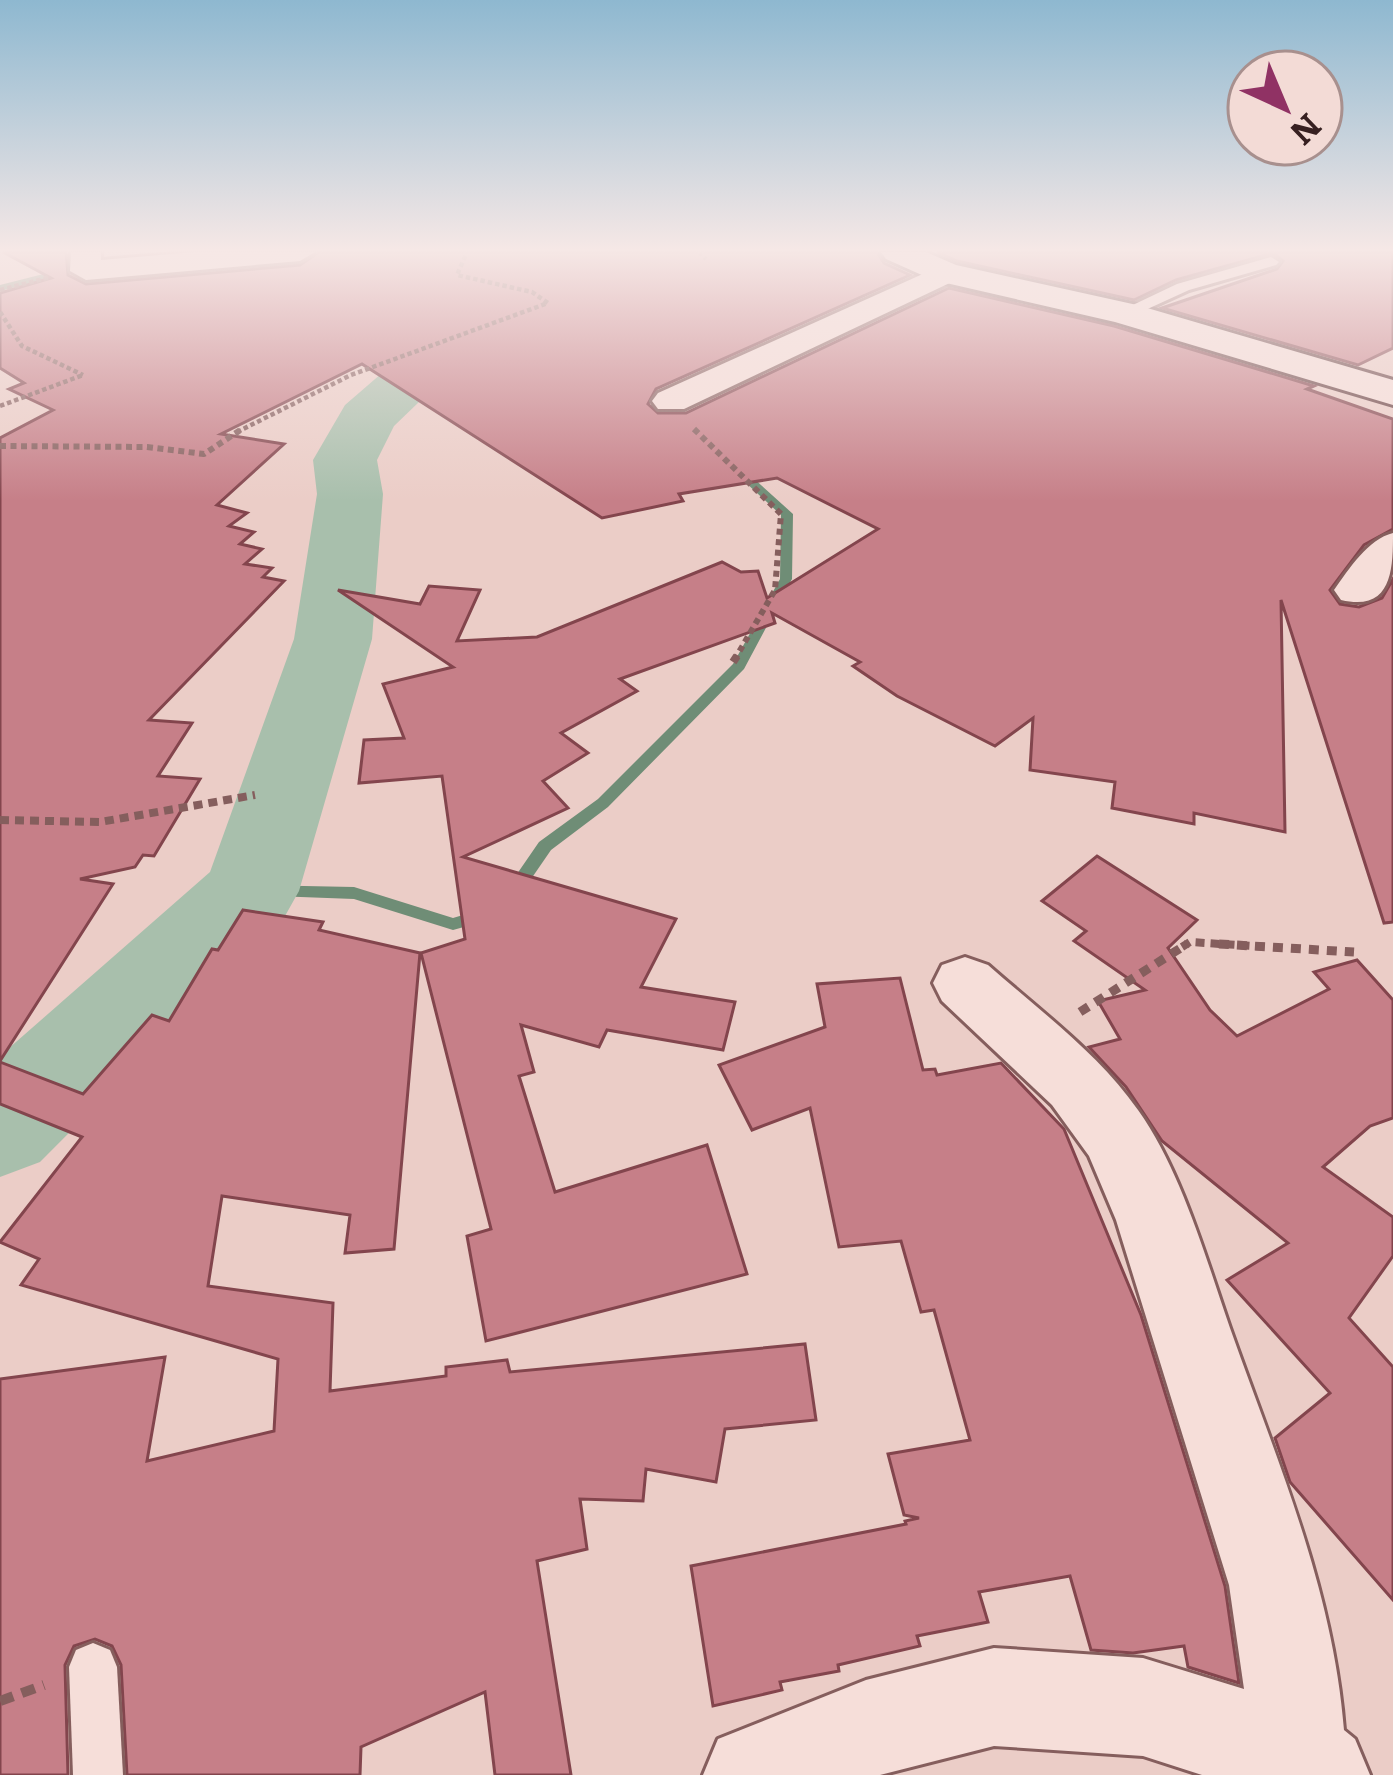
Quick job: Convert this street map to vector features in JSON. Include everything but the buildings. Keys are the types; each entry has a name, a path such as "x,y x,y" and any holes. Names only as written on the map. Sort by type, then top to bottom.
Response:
{"street":[{"path":"671,401 813,335"},
{"path":"1197,335 1393,393"},
{"path":"1357,590 1393,546"},
{"path":"754,1775 866,1729 994,1697 1144,1707 1308,1765 1275,1585 1154,1220 1116,1136 1076,1084 965,983"}],"lane":[{"path":"92,1667 98,1775"}],"path":[{"path":"0,406 83,375 22,346 15,335"},
{"path":"0,446 147,447 204,454 249,422 360,370 470,335"},
{"path":"671,401 713,453 781,514 775,590 733,662"},
{"path":"0,820 100,822 255,795"},
{"path":"1034,1042 1190,943 1354,952"}],"waterway":[{"path":"0,1127 251,891 333,639 350,494 345,460 367,418 424,366 475,335"},
{"path":"632,410 662,407 672,411"},
{"path":"512,894 545,846 603,803 739,666 786,579 787,514 736,468"},
{"path":"251,891 354,893 453,924 483,915"}]}
